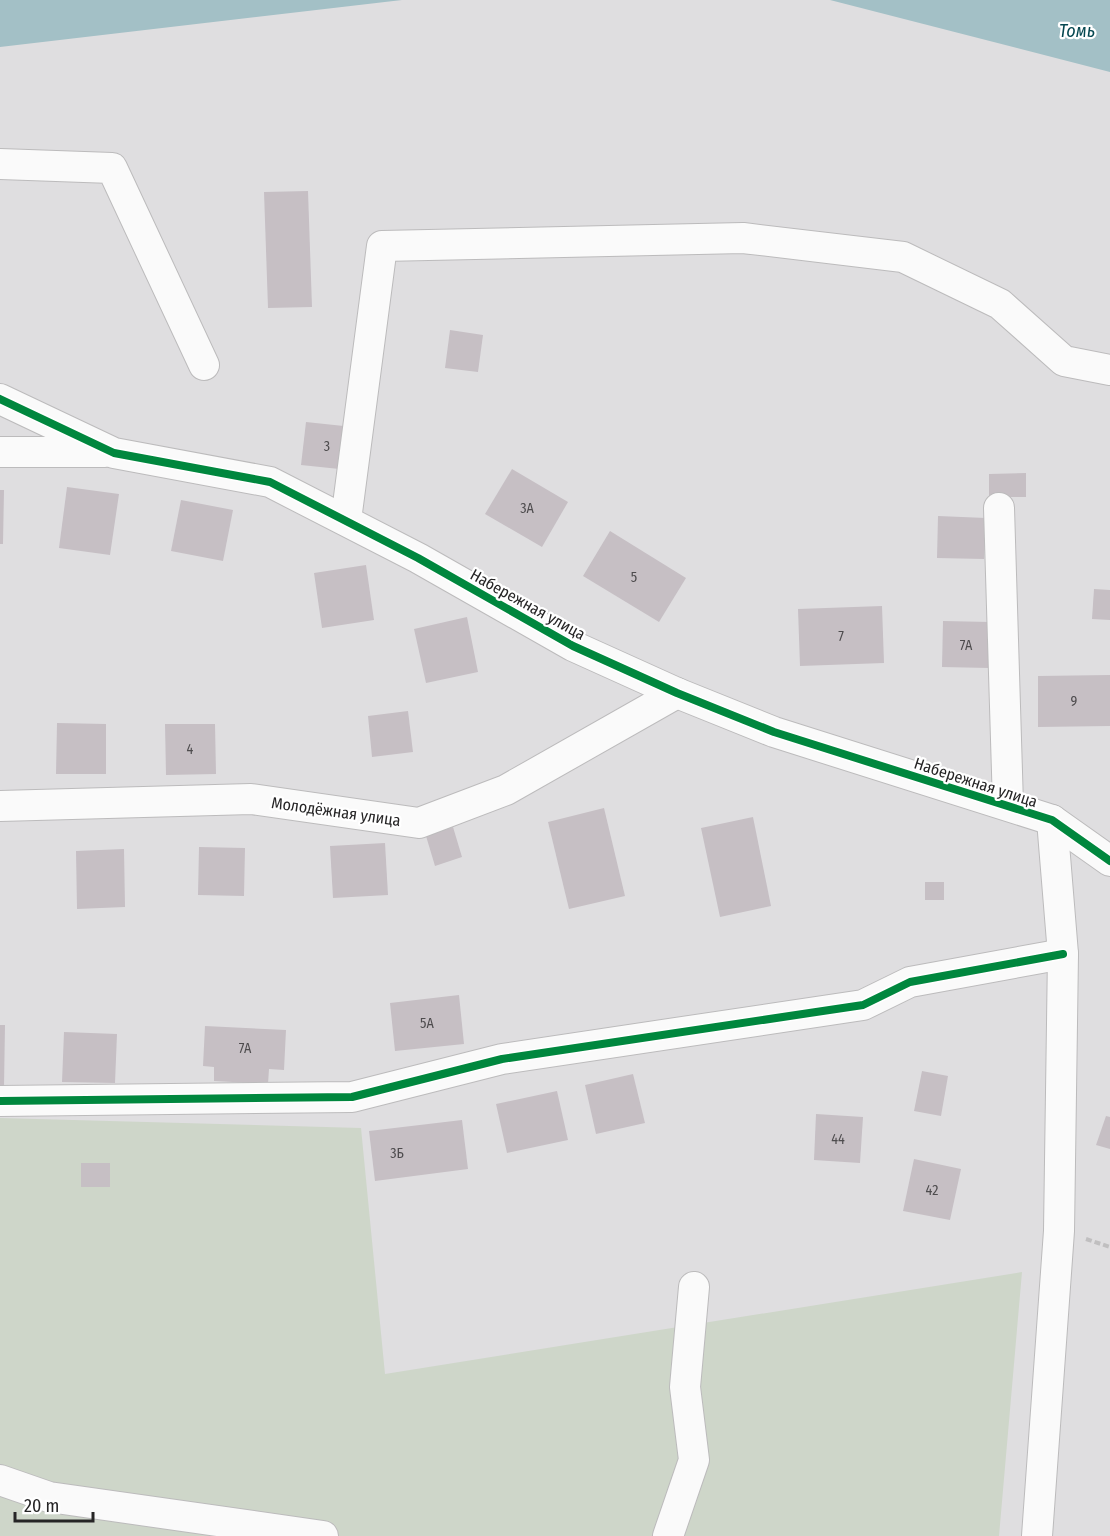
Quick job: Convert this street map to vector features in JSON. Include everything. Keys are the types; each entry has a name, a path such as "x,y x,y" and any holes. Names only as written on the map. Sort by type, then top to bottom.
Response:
{"street":[{"path":"0,164 112,168 204,365"},
{"path":"346,520 382,246 743,238 903,257 1000,304 1064,361 1110,370"},
{"name":"Набережная улица","path":"0,399 114,453 270,482 418,558 573,645 677,693 774,732 1052,820 1110,861"},
{"path":"0,452 114,453"},
{"path":"999,508 1008,805"},
{"name":"Молодёжная улица","path":"0,806 251,799 419,823 506,790 677,693"},
{"path":"1037,1536 1059,1231 1062,954 1052,820"},
{"path":"0,1101 352,1097 502,1059 863,1005 910,982 1062,954"},
{"path":"668,1536 694,1460 685,1387 694,1287"},
{"path":"0,1480 49,1497 323,1536"}],"shaded area":[{"path":"0,1118 361,1128 385,1374 1022,1272 999,1536 0,1536"}],"water":[{"path":"0,0 402,0 0,47"},
{"name":"Томь","path":"830,0 1110,0 1110,72"}],"building":[{"path":"308,191 312,307 268,308 264,192"},
{"path":"450,330 483,335 478,372 445,368"},
{"path":"306,422 353,427 349,470 301,465"},
{"path":"512,469 568,502 542,547 485,514"},
{"path":"1026,473 1026,497 989,497 989,474"},
{"path":"67,487 119,494 110,555 59,548"},
{"path":"0,490 4,490 3,544 0,544"},
{"path":"181,500 233,510 223,561 171,551"},
{"path":"938,516 986,518 984,559 937,558"},
{"path":"610,531 686,578 659,622 583,576"},
{"path":"366,565 374,620 322,628 314,573"},
{"path":"1094,589 1110,590 1110,620 1092,619"},
{"path":"882,606 884,663 800,666 798,609"},
{"path":"467,617 478,672 426,683 414,629"},
{"path":"943,621 990,622 989,668 942,667"},
{"path":"1110,675 1110,726 1038,727 1038,676"},
{"path":"408,711 413,752 372,757 368,716"},
{"path":"57,723 106,724 106,774 56,774"},
{"path":"165,724 215,724 216,774 166,775"},
{"path":"604,808 625,896 569,909 548,822"},
{"path":"753,817 771,906 720,917 701,828"},
{"path":"453,827 462,857 435,866 426,836"},
{"path":"385,843 388,895 333,898 330,846"},
{"path":"199,847 245,848 244,896 198,895"},
{"path":"124,849 125,907 77,909 76,851"},
{"path":"925,882 944,882 944,900 925,900"},
{"path":"459,995 464,1044 395,1051 390,1003"},
{"path":"0,1025 5,1025 4,1087 0,1087"},
{"path":"205,1026 286,1030 284,1070 269,1069 268,1084 214,1081 214,1067 203,1066"},
{"path":"64,1032 117,1034 115,1083 62,1082"},
{"path":"922,1071 948,1076 941,1116 914,1111"},
{"path":"633,1074 645,1123 596,1134 585,1085"},
{"path":"557,1091 568,1140 507,1153 496,1104"},
{"path":"816,1114 863,1117 860,1163 814,1160"},
{"path":"1106,1116 1110,1117 1110,1149 1096,1145"},
{"path":"462,1120 468,1169 375,1181 369,1131"},
{"path":"914,1159 961,1169 950,1220 903,1211"},
{"path":"81,1163 110,1163 110,1187 81,1187"}],"cycle path":[{"path":"0,399 114,453 270,482 418,558 573,646 677,693 774,732 1052,820 1110,861"},
{"path":"0,1101 352,1097 502,1059 863,1005 910,982 1063,954"}]}
